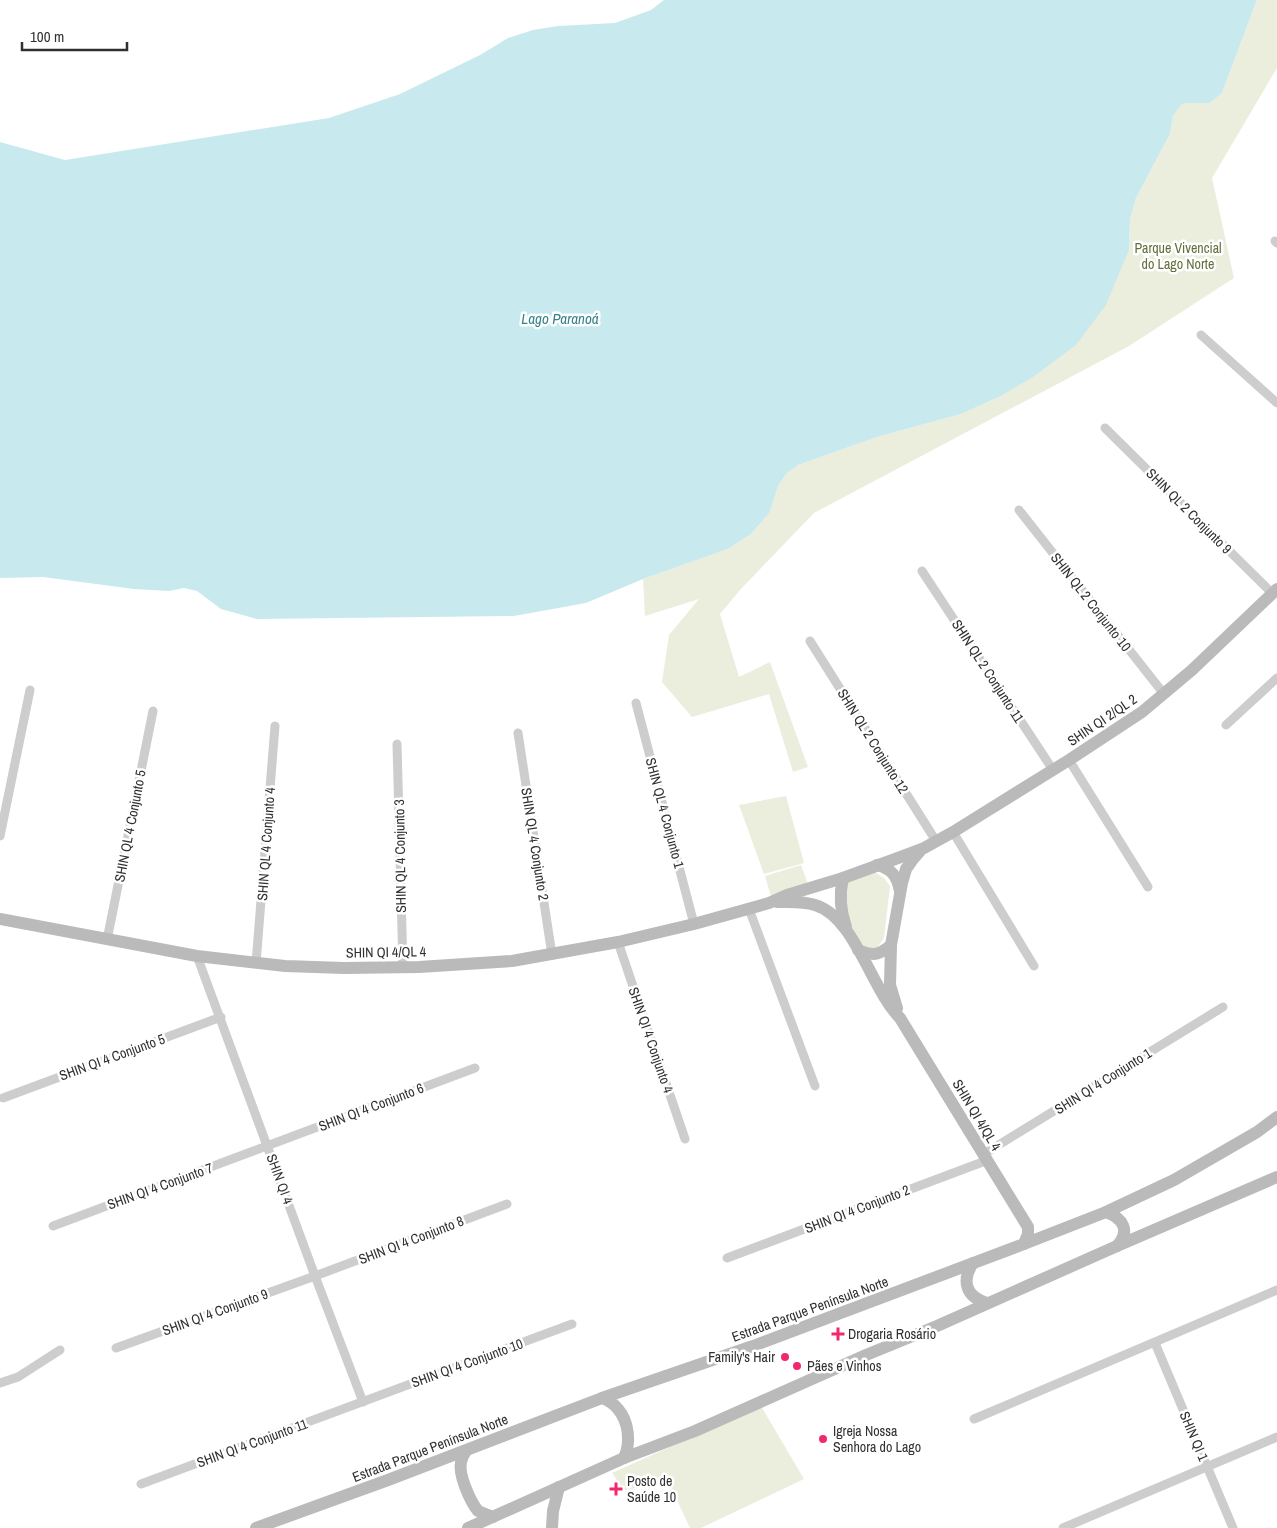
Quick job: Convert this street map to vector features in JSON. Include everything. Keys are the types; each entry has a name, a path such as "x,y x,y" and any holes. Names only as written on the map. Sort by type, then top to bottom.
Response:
{"main road":[{"name":"SHIN QI 2/QL 2","path":"877,865 930,844 953,832 1122,727 1164,694 1223,642 1275,591"},
{"name":"SHIN QI 2/QL 2","path":"900,893 909,864 930,844"},
{"name":"SHIN QI 4/QL 4","path":"0,919 197,956 256,963 324,968 403,968 483,964 552,955 694,924 769,903 787,895 843,878 877,865"},
{"path":"877,865 888,868 896,876 900,893"},
{"path":"843,878 840,902 848,932"},
{"name":"SHIN QI 4/QL 4","path":"900,893 891,945 890,984 900,1018"},
{"name":"SHIN QI 4/QL 4","path":"769,903 792,902 814,904 831,914 848,932 882,994 900,1018 1028,1227"},
{"path":"858,950 879,954 891,945"},
{"name":"Estrada Parque Península Norte","path":"256,1528 466,1451 602,1398 753,1346 1106,1212 1174,1180 1250,1136 1277,1117"},
{"path":"468,1528 624,1458 695,1431 764,1399 937,1326 1277,1177"},
{"path":"1106,1212 1120,1219 1124,1226 1122,1240 1117,1246"},
{"path":"1024,1244 1028,1234 1028,1227 1046,1235"},
{"path":"973,1263 966,1279 967,1288 972,1296 987,1304"},
{"path":"602,1398 618,1409 624,1421 629,1441 624,1458"},
{"path":"466,1451 460,1466 468,1492 478,1511 493,1516"},
{"path":"552,1528 553,1511 559,1487"},
{"path":"542,1495 549,1502 553,1511"}],"street":[{"path":"1201,335 1277,403"},
{"name":"SHIN QL 2 Conjunto 9","path":"1105,428 1275,591"},
{"name":"SHIN QL 2 Conjunto 10","path":"1019,510 1164,694"},
{"name":"SHIN QL 2 Conjunto 11","path":"922,571 1053,770"},
{"name":"SHIN QL 2 Conjunto 12","path":"810,641 930,844"},
{"path":"1226,725 1277,678"},
{"path":"0,836 30,690"},
{"name":"SHIN QL 4 Conjunto 1","path":"636,703 694,924"},
{"name":"SHIN QL 4 Conjunto 5","path":"107,940 153,711"},
{"name":"SHIN QL 4 Conjunto 4","path":"256,963 275,726"},
{"name":"SHIN QL 4 Conjunto 2","path":"518,733 552,955"},
{"name":"SHIN QL 4 Conjunto 3","path":"397,744 403,968"},
{"path":"1069,760 1148,887"},
{"path":"953,832 1034,966"},
{"path":"749,909 816,1086"},
{"name":"SHIN QI 4 Conjunto 4","path":"618,942 685,1138"},
{"name":"SHIN QI 4","path":"197,956 363,1402"},
{"name":"SHIN QI 4 Conjunto 1","path":"986,1157 1223,1007"},
{"name":"SHIN QI 4 Conjunto 5","path":"3,1098 221,1017"},
{"name":"SHIN QI 4 Conjunto 6","path":"268,1146 475,1068"},
{"name":"SHIN QI 4 Conjunto 7","path":"53,1226 268,1146"},
{"name":"SHIN QI 4 Conjunto 2","path":"727,1258 986,1157"},
{"name":"SHIN QI 4 Conjunto 8","path":"315,1276 507,1204"},
{"name":"SHIN QI 4 Conjunto 9","path":"116,1348 315,1276"},
{"path":"974,1419 1277,1290"},
{"name":"SHIN QI 4 Conjunto 10","path":"363,1402 572,1324"},
{"name":"SHIN QI 1","path":"1155,1343 1233,1528"},
{"path":"0,1383 18,1377 60,1350"},
{"name":"SHIN QI 4 Conjunto 11","path":"140,1484 363,1402"},
{"path":"1064,1528 1277,1438"}],"green space":[{"name":"Parque Vivencial do Lago Norte","path":"1257,0 1277,0 1277,68 1212,178 1234,278 1129,346 814,513 740,590 720,614 739,677 770,662 808,767 793,772 769,694 692,717 662,682 669,635 699,599 645,616 643,579 728,549 751,534 770,512 778,486 786,474 798,465 877,437 961,414 999,397 1129,250 1130,219 1136,198 1170,134 1173,116 1182,104 1210,103 1222,93"},
{"path":"786,796 804,863 764,874 739,805"},
{"path":"801,865 808,884 771,897 765,876"},
{"path":"873,871 884,878 890,886 884,938 877,948 869,950 858,941 849,925 843,895 848,881"},
{"path":"761,1406 804,1479 701,1528 690,1528 669,1483 624,1490 612,1473"}],"water":[{"name":"Lago Paranoá","path":"664,0 1257,0 1222,93 1210,103 1182,104 1173,116 1170,134 1136,198 1130,219 1129,250 1106,305 1076,345 1033,377 999,397 961,414 877,437 798,465 786,474 778,486 770,512 751,534 728,549 643,579 586,603 514,616 257,619 221,609 197,591 184,588 169,591 134,589 43,577 0,578 0,142 65,160 329,118 400,94 480,55 508,38 533,30 558,26 615,23 651,10"}],"place":[{"name":"Drogaria Rosário","path":"838,1334"},
{"name":"Family's Hair","path":"785,1357"},
{"name":"Pães e Vinhos","path":"797,1366"},
{"name":"Igreja Nossa Senhora do Lago","path":"823,1439"},
{"name":"Posto de Saúde 10","path":"616,1489"}]}
